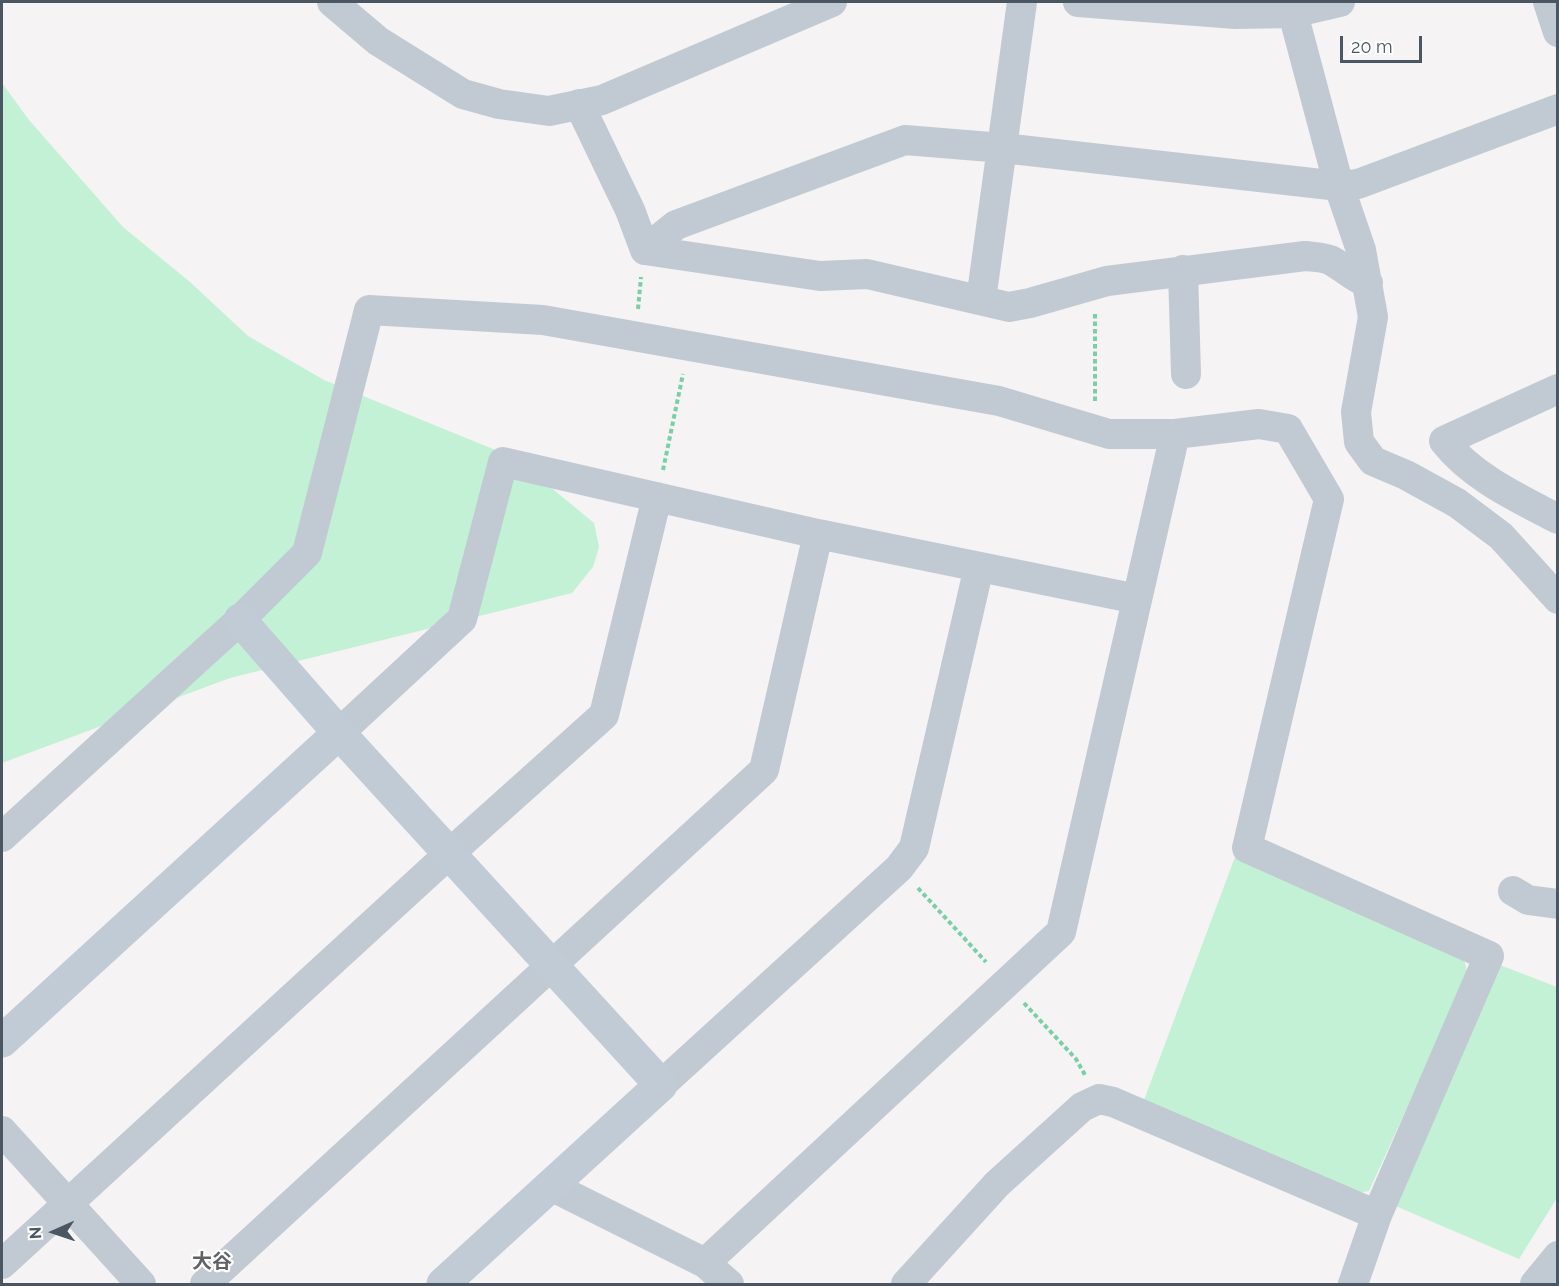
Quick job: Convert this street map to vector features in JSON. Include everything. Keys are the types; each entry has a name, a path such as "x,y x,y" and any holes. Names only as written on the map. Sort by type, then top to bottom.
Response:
{"street":[{"path":"332,2 378,42 463,94 500,104 549,111 602,100 832,2"},
{"path":"981,300 1022,2"},
{"path":"1078,2 1236,14 1340,2"},
{"path":"1548,2 1557,32"},
{"path":"1291,7 1339,186 1361,250 1368,283 1373,317 1356,412 1359,442 1372,461 1406,475 1457,503 1501,536 1557,599"},
{"path":"579,104 630,210 645,250"},
{"path":"645,250 676,225 904,140 1003,148 1339,186 1358,184 1557,109"},
{"path":"645,250 820,276 867,274 1010,307 1095,285 1184,270 1305,256 1327,259 1339,265 1354,278 1368,283"},
{"path":"1184,270 1186,374"},
{"path":"2,837 240,620 307,554 369,310 543,320 999,401 1109,434 1175,434 1259,424 1288,429 1329,500 1247,848 1489,956 1377,1215 1353,1284"},
{"path":"1557,389 1444,441 1458,458 1511,494 1557,519"},
{"path":"705,1263 1061,932 1175,434"},
{"path":"2,1041 462,619 503,462 818,534 1137,599"},
{"path":"2,1264 450,853 604,715 657,497"},
{"path":"205,1284 764,770 818,534"},
{"path":"443,1284 899,868 914,848 979,567"},
{"path":"240,620 339,733 661,1085"},
{"path":"1513,891 1527,900 1557,904"},
{"path":"906,1284 997,1184 1082,1107 1099,1099 1113,1102 1377,1215"},
{"path":"2,1131 141,1284"},
{"path":"551,1186 705,1263 729,1284"},
{"path":"1535,1284 1557,1256"}],"path":[{"path":"635,336 645,250"},
{"path":"1095,285 1095,407"},
{"path":"657,497 688,346"},
{"path":"899,868 1076,1059 1099,1099"}],"green space":[{"path":"2,83 29,120 123,227 190,282 248,336 324,380 515,458 594,523 599,547 593,567 572,593 230,678 2,763"},
{"path":"1235,857 1464,960 1468,974 1369,1191 1355,1193 1144,1100"},
{"path":"1500,965 1557,987 1557,1198 1519,1259 1391,1204"}],"district":[{"name":"大谷","path":"212,1262"}]}
